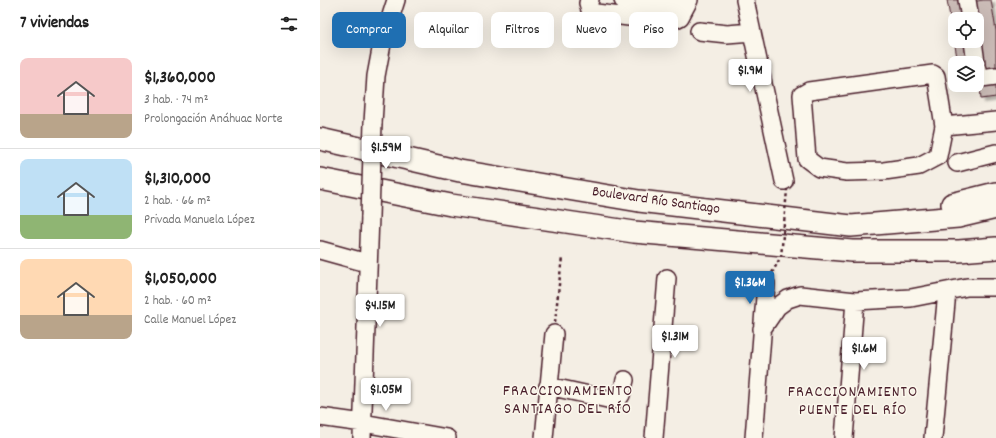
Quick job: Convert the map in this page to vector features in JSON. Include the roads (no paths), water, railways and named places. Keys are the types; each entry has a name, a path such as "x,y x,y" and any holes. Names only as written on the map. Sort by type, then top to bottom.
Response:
{"main road":[{"name":"Boulevard Río Santiago","path":"320,139 460,171 639,200 851,226 958,217 996,208"},
{"name":"Boulevard Río Santiago","path":"320,179 451,205 634,232 852,251 959,251 996,248"},
{"path":"895,222 996,193"}],"street":[{"path":"362,430 367,263 376,76 382,44 396,0"},
{"path":"590,0 588,3 590,10 596,13 670,22 680,6"},
{"path":"623,0 670,8 680,6"},
{"path":"745,0 786,185"},
{"path":"967,0 969,12"},
{"path":"699,31 727,34 752,32"},
{"path":"933,74 936,76 944,126 938,156 919,166 884,171 847,172 819,168 807,159 802,95 809,91 933,74"},
{"path":"984,78 996,76"},
{"path":"944,126 996,122"},
{"path":"957,163 996,153"},
{"path":"320,250 367,263"},
{"path":"654,438 667,278"},
{"path":"754,438 766,284"},
{"path":"762,329 777,307 788,299 800,295 855,301 911,298 967,287 996,287"},
{"path":"933,438 947,292"},
{"path":"844,438 855,301"},
{"path":"544,438 554,334"},
{"path":"548,386 612,400 618,399 621,395 625,380"},
{"path":"320,417 362,430 447,438"}],"district":[{"name":"FRACCIONAMIENTO SANTIAGO DEL RÍO","path":"568,400"},
{"name":"FRACCIONAMIENTO PUENTE DEL RÍO","path":"853,401"}]}
